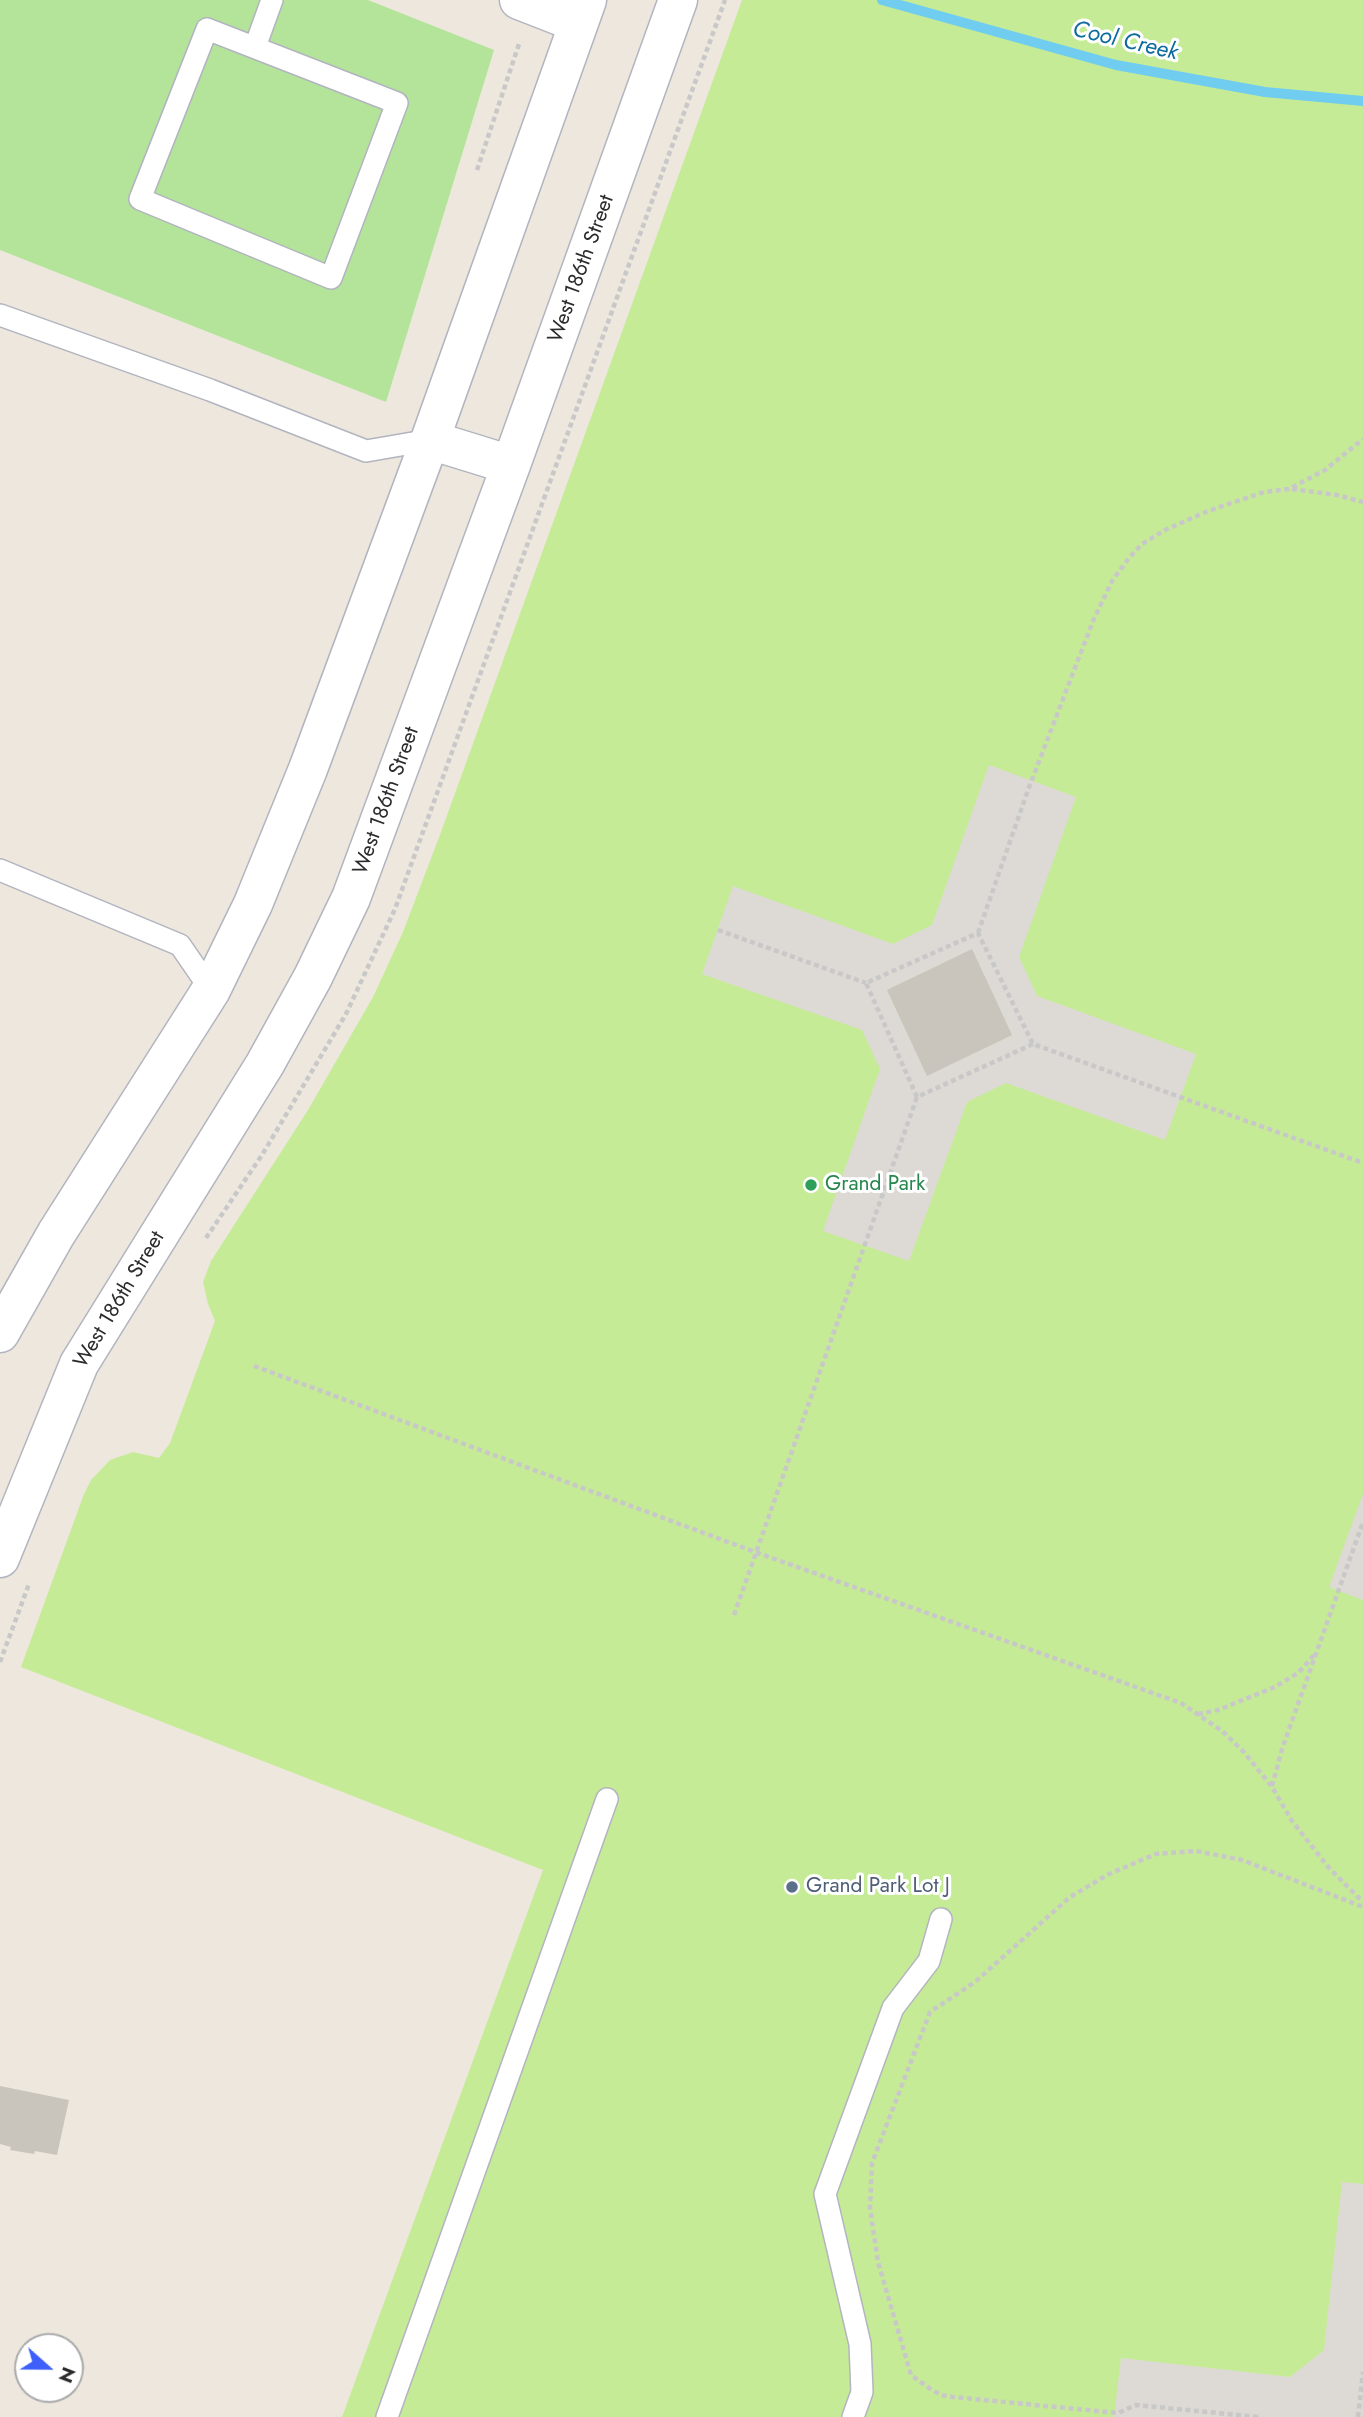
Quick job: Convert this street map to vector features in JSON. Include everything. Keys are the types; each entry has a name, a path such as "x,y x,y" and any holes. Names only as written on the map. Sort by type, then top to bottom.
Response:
{"street":[{"name":"West 186th Street","path":"0,1558 79,1364 265,1064 313,977 351,898 512,465 678,0"},
{"path":"0,1333 56,1234 211,990 253,904 308,769 430,440 582,12 525,3"},
{"path":"430,440 512,465"}],"lane":[{"path":"255,47 272,0"},
{"path":"207,29 255,47 397,103 331,278 140,200 207,29"},
{"path":"0,315 210,390 366,451 430,440"},
{"path":"0,870 180,944 211,990"},
{"path":"387,2417 607,1799"},
{"path":"853,2417 862,2392 860,2344 825,2194 892,2008 929,1961 941,1919"}],"path":[{"path":"477,170 525,3"},
{"path":"1289,489 1325,470 1363,439"},
{"path":"1363,502 1312,491 1289,489 1264,492 1165,530 1142,544 1112,581 1093,621 1031,781 978,933 1033,1044 1363,1163"},
{"path":"718,930 866,983 978,933"},
{"path":"734,1615 918,1097 866,983"},
{"path":"918,1097 1033,1044"},
{"path":"254,1366 755,1552 1158,1694 1198,1714 1243,1751 1329,1868 1363,1902"},
{"path":"1272,1787 1282,1749 1363,1522"},
{"path":"1198,1714 1218,1710 1275,1687 1298,1673 1317,1650"},
{"path":"1258,2417 1136,2405 1118,2413 953,2397 941,2395 929,2388 911,2375 878,2262 870,2208 872,2162 930,2012 975,1982 1070,1897 1109,1874 1156,1854 1196,1851 1242,1860 1363,1907"},
{"path":"1358,2417 1363,2372"}],"green space":[{"path":"0,0 368,0 494,50 386,402 0,250"},
{"name":"Grand Park","path":"742,0 1363,0 1363,2417 342,2417 543,1870 21,1667 91,1480 110,1460 133,1452 159,1458 170,1443 215,1321 203,1282 211,1261 308,1110 373,997 403,932"}],"shaded area":[{"path":"989,765 1076,797 1019,957 1037,996 1196,1054 1165,1140 1006,1083 967,1102 909,1261 823,1231 880,1069 862,1030 702,974 733,886 893,944 932,925","holes":["972,950 1012,1035 927,1075 887,990"]},
{"path":"1363,1494 1363,1600 1329,1587"},
{"path":"1342,2182 1363,2184 1363,2417 1114,2417 1121,2358 1290,2377 1324,2350"}],"building":[{"path":"972,949 1012,1035 927,1076 887,990"},
{"path":"0,2086 69,2100 57,2155 10,2150 11,2147 0,2144"}],"waterway":[{"name":"Cool Creek","path":"882,0 1116,65 1265,92 1363,101"}],"place":[{"name":"Grand Park","path":"811,1185"},
{"name":"Grand Park Lot J","path":"792,1887"}]}
